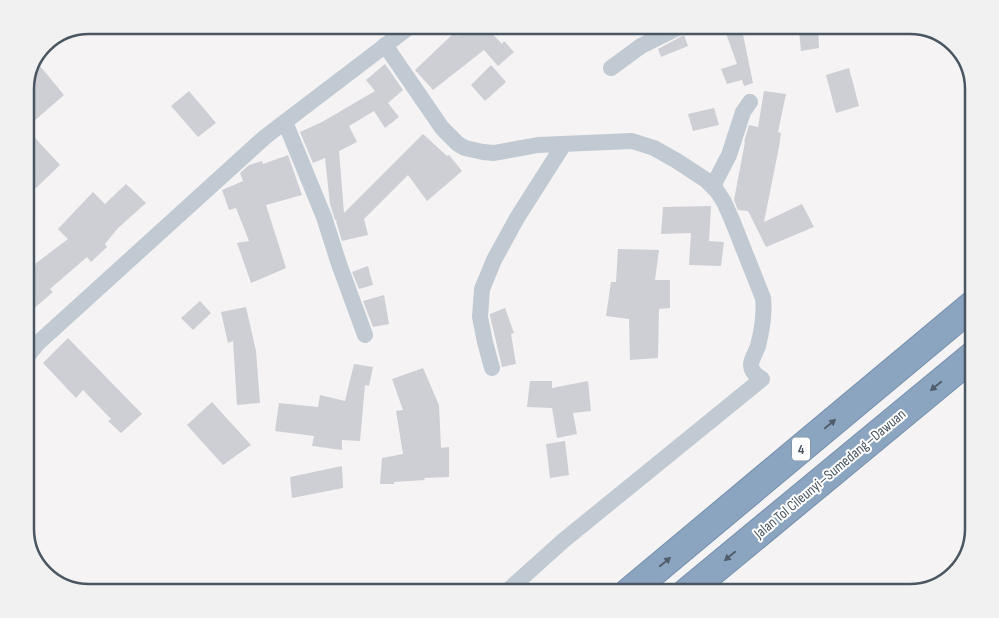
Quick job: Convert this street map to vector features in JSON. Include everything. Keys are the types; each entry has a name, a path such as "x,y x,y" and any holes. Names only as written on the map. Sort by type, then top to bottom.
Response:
{"highway":[{"name":"4","path":"639,584 965,312"},
{"name":"Jalan Tol Cileunyi–Sumedang–Dawuan","path":"697,584 965,362"}],"street":[{"path":"34,348 265,137 400,34"},
{"path":"611,68 641,46 665,34"},
{"path":"385,45 442,128 458,144 465,148 494,153 538,145 632,141 654,148 706,180 713,186 724,202 763,298 763,320 757,348 751,362 752,371 762,379 564,540 515,584"},
{"path":"713,186 729,155 743,112 750,102"},
{"path":"285,122 324,217 365,335"},
{"path":"492,368 480,317 482,289 494,260 517,218 564,144"}],"building":[{"path":"453,34 458,36 460,34 493,34 502,44 504,41 514,52 498,66 484,50 433,90 415,70"},
{"path":"726,34 743,34 753,83 744,86 742,80 727,84 721,69 737,64"},
{"path":"799,34 818,34 819,48 801,51"},
{"path":"684,35 688,46 661,57 658,49"},
{"path":"385,64 403,90 388,103 399,117 385,128 374,111 349,126 357,142 339,151 344,213 423,134 447,156 449,155 462,171 427,201 408,175 364,219 368,235 342,241 337,220 335,220 330,204 325,158 313,163 300,132 322,122 375,91 366,80"},
{"path":"491,65 506,82 485,101 471,85"},
{"path":"40,66 64,95 34,121 34,85"},
{"path":"849,68 859,106 836,113 826,75"},
{"path":"189,91 216,123 198,137 171,106"},
{"path":"764,91 786,94 778,132 781,133 779,147 764,222 802,204 814,227 766,247 748,211 738,210 734,200 744,142 749,125 758,127"},
{"path":"714,108 719,125 693,131 688,114"},
{"path":"34,137 60,165 36,188 34,186"},
{"path":"288,155 302,195 266,205 286,268 251,283 237,243 249,241 236,208 229,210 222,190 243,181 240,173 249,165 262,161 263,164"},
{"path":"126,184 146,203 118,228 105,244 107,247 91,262 87,257 50,289 53,292 34,308 35,264 68,239 58,229 93,192 105,204"},
{"path":"711,206 709,241 724,242 721,266 689,265 691,233 661,234 663,207"},
{"path":"618,249 659,250 655,280 670,280 670,308 659,309 658,358 630,360 629,319 606,316 611,282 616,282"},
{"path":"368,266 373,285 359,289 352,272"},
{"path":"384,295 389,324 373,327 363,301"},
{"path":"200,301 211,313 193,330 181,318"},
{"path":"246,307 256,351 260,403 237,405 233,341 228,343 221,312"},
{"path":"505,308 514,333 511,334 516,364 502,367 490,314"},
{"path":"68,338 142,414 121,433 108,421 111,419 83,390 76,398 43,363"},
{"path":"354,364 373,367 369,386 365,385 360,441 342,440 342,450 312,446 314,436 275,431 279,403 318,407 320,395 345,401"},
{"path":"423,368 439,405 441,448 449,447 449,477 424,478 425,480 380,484 382,458 403,454 396,411 403,410 392,379"},
{"path":"530,381 552,381 552,388 588,381 591,411 573,413 577,434 557,438 552,408 527,407"},
{"path":"212,402 251,445 223,465 187,425"},
{"path":"565,441 569,475 550,478 546,444"},
{"path":"342,466 343,488 292,498 290,477"}]}
